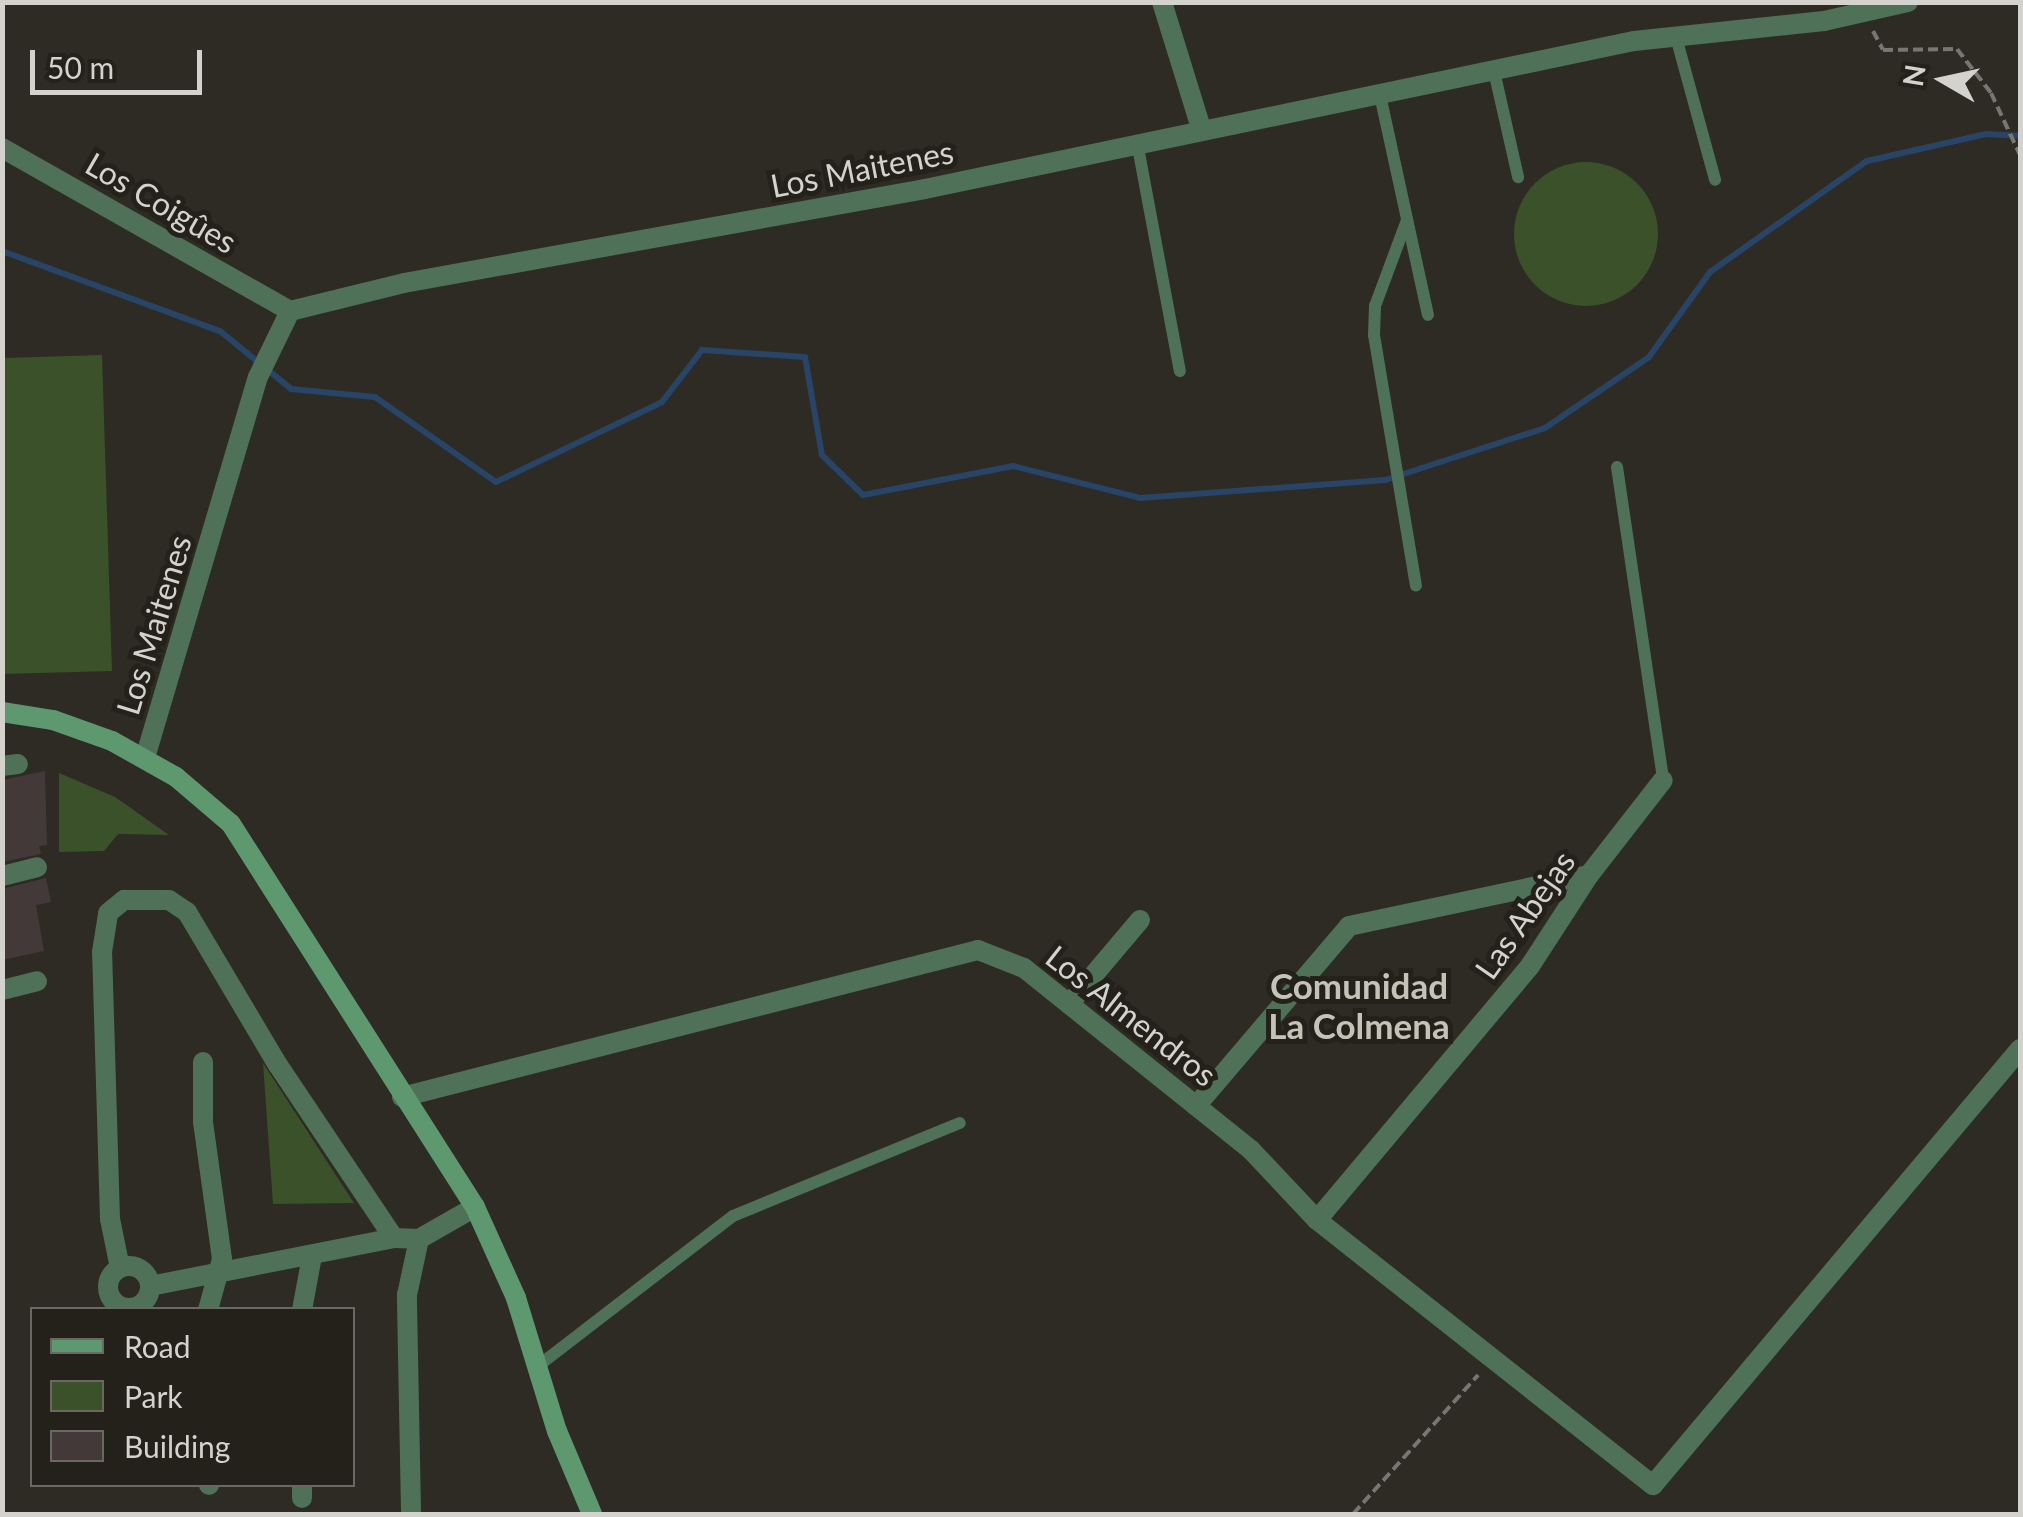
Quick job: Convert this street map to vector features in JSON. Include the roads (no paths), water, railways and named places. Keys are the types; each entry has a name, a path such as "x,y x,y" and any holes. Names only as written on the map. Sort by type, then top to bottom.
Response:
{"main road":[{"path":"2,712 79,728 145,758 231,824 402,1097 476,1206 592,1514"}],"street":[{"path":"1162,2 1201,128"},
{"name":"Los Maitenes","path":"145,758 258,377 290,311 404,283 925,189 1201,128 1676,36 1864,12 1893,4"},
{"name":"Los Coigûes","path":"2,148 290,311"},
{"name":"Las Abejas","path":"1317,1220 1530,966 1589,875 1663,780"},
{"path":"2,876 37,867"},
{"path":"1196,1106 1350,926 1589,875"},
{"path":"119,1307 108,1284 120,1268 110,1219 102,952 108,913 124,900 169,900 186,912 278,1066 394,1238"},
{"path":"1069,1004 1140,920"},
{"name":"Los Almendros","path":"402,1097 978,950 1024,968 1251,1150 1317,1220 1653,1485 2020,1050"},
{"path":"2,990 37,981"},
{"path":"202,1062 222,1272 209,1307"},
{"path":"138,1307 150,1286 394,1238 419,1240 476,1206"},
{"path":"411,1511 407,1295 419,1240"},
{"path":"303,1307 312,1256"},
{"path":"120,1268 140,1270 150,1286"}],"lane":[{"path":"1676,36 1715,180"},
{"path":"1494,71 1518,177"},
{"path":"1380,95 1428,315"},
{"path":"1137,142 1180,371"},
{"path":"1407,220 1375,306 1374,335 1416,586"},
{"path":"1617,467 1663,780"},
{"path":"538,1366 732,1216 960,1124"}],"waterway":[{"path":"2,251 220,331 291,389 375,397 496,482 662,402 702,350 805,357 822,455 863,495 1013,466 1140,498 1385,480 1545,428 1649,357 1710,272 1867,161 1986,134 2020,136"}],"district":[{"name":"Comunidad La Colmena","path":"1359,1005"}]}
